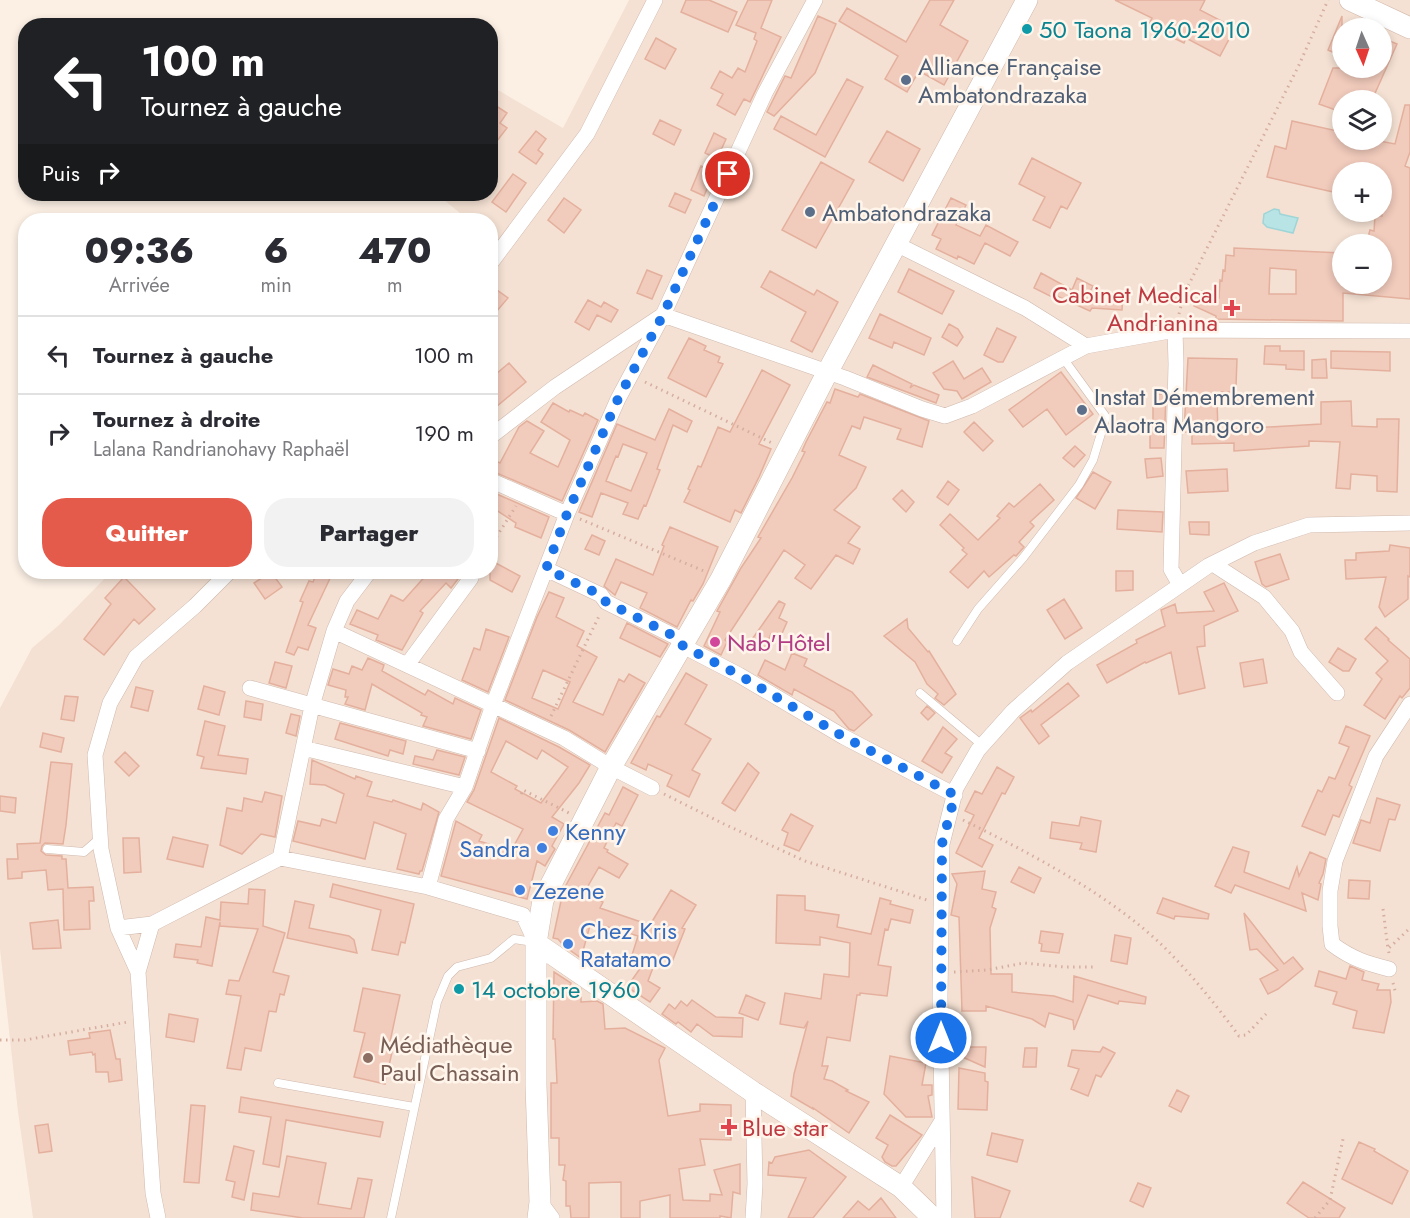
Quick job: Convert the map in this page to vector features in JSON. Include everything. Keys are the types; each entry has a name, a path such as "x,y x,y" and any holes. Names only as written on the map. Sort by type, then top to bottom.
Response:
{"main road":[{"path":"543,1213 536,1085 536,943 543,900 611,767 721,579 827,374 1027,0"},
{"path":"1350,0 1410,28"},
{"path":"536,943 753,1092 901,1187 933,1218"}],"street":[{"path":"498,253 587,134 655,0"},
{"path":"428,887 446,819 465,787 493,705 567,514 630,375 663,315 808,3"},
{"path":"896,244 1025,308 1086,346"},
{"path":"663,315 827,374 845,378 945,416 972,406 1086,346 1174,330 1410,331"},
{"path":"498,430 555,387 663,315"},
{"path":"1174,330 1176,364 1171,569 1180,585"},
{"path":"498,484 567,514"},
{"path":"944,1218 940,973 942,844 956,788 982,746 1013,711 1067,663 1213,564 1254,543 1309,525 1410,523"},
{"path":"1213,564 1264,597 1292,631 1301,652 1337,693"},
{"path":"546,569 601,595 606,602 678,638 683,646 739,675 844,737 955,795"},
{"path":"138,972 118,928 101,838 95,755 110,703 136,657 223,579"},
{"path":"279,858 312,706 334,631 347,601 364,579"},
{"path":"407,665 470,579"},
{"path":"334,631 564,738 611,767 652,788"},
{"path":"250,688 478,751"},
{"path":"1389,969 1347,956 1332,944 1330,891 1335,861 1376,756 1410,704"},
{"path":"303,748 465,787"},
{"path":"118,928 152,924 279,858 428,887 523,915 536,943"},
{"path":"152,924 138,972 153,1193 158,1218"},
{"path":"753,1092 755,1185 753,1218"},
{"path":"901,1187 942,1121"}],"lane":[{"path":"957,641 978,609 1023,558 1079,485 1093,460 1106,417 1063,358"},
{"path":"920,693 982,746"},
{"path":"47,849 84,852 101,838"},
{"path":"391,1218 437,1002 448,976 457,967 491,958 514,939 536,943"},
{"path":"278,1083 414,1107"}],"path":[{"path":"1174,330 1184,294 1299,65 1328,0"},
{"path":"630,375 789,451"},
{"path":"498,534 523,495"},
{"path":"567,514 721,579"},
{"path":"545,729 606,602"},
{"path":"652,788 805,861 941,904"},
{"path":"521,794 523,790 584,821"},
{"path":"950,813 1007,842 1112,904 1164,947 1206,992 1239,1036 1246,1035 1266,1014"},
{"path":"1383,909 1388,949"},
{"path":"940,973 987,970 1024,963 1095,967"},
{"path":"0,1040 25,1040 141,1020"},
{"path":"1315,1218 1330,1200 1343,1139"}],"shaded area":[{"path":"629,0 1410,0 1410,1218 33,1218 18,1112 0,949 0,708 32,648 59,625 104,579 498,579 498,213 460,213 445,201 498,201 498,90 563,128"}],"water":[{"path":"1274,209 1279,210 1280,214 1298,218 1293,233 1267,227 1263,223 1264,214"}],"building":[{"path":"686,0 709,0 737,12 728,32 681,12"},
{"path":"748,0 772,0 761,28 781,37 750,102 744,99 735,115 717,105 723,94 711,88 720,71 732,78 738,68 745,72 757,41 754,39 756,33 736,25"},
{"path":"930,0 954,0 940,25 968,41 944,85 919,71 907,92 885,79 898,56 839,21 847,8 906,42"},
{"path":"1115,0 1205,0 1200,10 1235,28 1220,56 1186,38 1184,43 1148,26 1152,18"},
{"path":"818,16 836,24 815,73 774,116 767,112 785,76 791,78"},
{"path":"656,38 676,49 665,69 645,59"},
{"path":"1332,40 1332,52 1328,50"},
{"path":"1392,42 1397,44 1392,55"},
{"path":"1332,71 1332,78 1382,78 1376,90 1332,90 1332,109 1319,104"},
{"path":"847,79 863,87 825,157 774,129 781,116 816,135"},
{"path":"1405,105 1410,105 1410,152 1405,166 1410,168 1410,299 1354,294 1392,294 1392,234 1369,234 1370,230 1374,231 1375,222 1392,222 1392,162 1332,162 1332,192 1267,177 1275,146 1286,149 1292,121 1332,130 1332,150 1392,150 1392,143 1395,144"},
{"path":"498,107 507,113 500,123 507,128 498,140"},
{"path":"660,120 681,130 674,145 653,134"},
{"path":"536,131 546,139 538,150 543,154 536,164 519,152"},
{"path":"887,131 920,149 903,181 869,162"},
{"path":"714,133 726,139 717,159 705,153"},
{"path":"1032,158 1081,183 1067,209 1061,206 1050,228 1033,220 1045,197 1019,184"},
{"path":"821,162 854,180 816,248 782,230"},
{"path":"701,166 714,172 704,196 691,190"},
{"path":"513,174 526,183 506,212 492,202 498,201 498,194"},
{"path":"675,193 691,200 685,213 669,206"},
{"path":"564,198 581,210 564,233 548,220"},
{"path":"951,198 966,205 956,225 980,236 986,225 1018,242 1010,256 985,243 974,264 936,249 941,239 932,235"},
{"path":"1234,248 1332,253 1332,294 1343,294 1343,321 1216,319 1216,316 1194,306 1202,291 1219,298 1220,280 1222,281 1223,270 1225,271 1226,255 1234,256","holes":["1270,268 1296,270 1296,294 1269,294"]},
{"path":"909,269 954,291 942,314 898,292"},
{"path":"647,270 662,276 652,299 637,293"},
{"path":"770,271 814,295 817,290 838,302 812,352 791,341 806,312 761,287"},
{"path":"1041,273 1072,290 1077,278 1093,286 1090,292 1123,294 1122,310 1092,308 1090,311 1055,295 1054,298 1034,288"},
{"path":"498,291 508,298 498,310"},
{"path":"588,300 601,307 604,302 618,310 611,322 597,315 589,330 575,322"},
{"path":"880,314 931,338 924,355 894,342 892,348 869,338"},
{"path":"949,324 958,329 963,337 957,346 942,337"},
{"path":"997,328 1016,337 1003,362 984,355"},
{"path":"689,338 706,346 704,350 720,357 718,362 723,364 706,397 668,378"},
{"path":"1265,346 1280,346 1280,351 1304,351 1304,370 1286,369 1286,365 1264,364"},
{"path":"1331,351 1390,352 1390,371 1331,368"},
{"path":"1188,358 1237,359 1236,386 1231,386 1231,392 1221,392 1222,402 1217,402 1218,430 1321,424 1321,402 1351,401 1352,426 1377,427 1377,419 1399,419 1397,492 1377,491 1377,476 1351,474 1350,489 1336,488 1340,442 1309,441 1309,446 1234,451 1234,443 1192,444 1192,432 1184,432"},
{"path":"1326,359 1327,378 1312,378 1312,360"},
{"path":"953,361 964,379 982,368 991,382 962,399 957,391 944,389 933,373"},
{"path":"509,363 526,382 498,405 498,372"},
{"path":"873,365 912,384 910,388 914,385 939,395 936,403 867,377"},
{"path":"762,370 790,385 759,444 771,449 759,477 741,513 735,510 730,522 684,502 698,466 701,467 718,427 730,432"},
{"path":"1061,372 1093,414 1066,435 1047,409 1023,427 1009,410"},
{"path":"835,389 858,397 860,394 929,421 922,447 897,439 901,429 864,417 860,429 852,426 839,455 866,467 856,488 834,510 860,527 848,543 860,549 853,564 836,555 811,589 795,578 805,565 784,550 725,640 727,642 721,655 704,646 720,612 717,611 761,538 758,537 792,478 805,452 802,451 806,442 827,402 830,403"},
{"path":"1153,394 1166,394 1164,448 1150,448"},
{"path":"553,403 569,412 570,410 583,416 585,413 598,420 562,501 498,474 498,462 500,463 519,427 527,421 544,431 530,453 558,467 570,440 541,422"},
{"path":"669,409 692,421 687,432 673,425 657,469 660,470 646,506 644,505 638,519 623,514 628,503 601,493 592,517 579,512 617,424 655,440","holes":["623,444 647,453 631,491 606,481"]},
{"path":"974,422 993,441 983,451 964,432"},
{"path":"1075,446 1085,455 1074,467 1063,458"},
{"path":"1161,458 1163,476 1147,478 1145,459"},
{"path":"1227,469 1228,491 1188,493 1186,471"},
{"path":"1093,472 1111,482 1095,509 1076,498"},
{"path":"948,481 959,490 948,505 937,497"},
{"path":"1040,484 1054,500 1030,522 1034,526 1019,542 1024,547 989,577 984,571 968,588 950,572 967,554 962,550 964,548 940,525 950,514 978,540 1000,518 997,516 1009,503 1014,507"},
{"path":"902,490 914,502 906,512 893,499"},
{"path":"498,495 549,517 541,538 515,527 516,523 498,511"},
{"path":"1118,510 1163,512 1162,532 1117,529"},
{"path":"1189,522 1209,522 1209,535 1190,534"},
{"path":"670,527 718,547 703,584 693,601 691,600 677,627 640,608 647,593 621,582 615,595 604,586 616,559 653,575"},
{"path":"592,535 605,541 599,555 585,549"},
{"path":"1390,545 1410,548 1410,577 1408,576 1408,599 1385,617 1379,607 1386,577 1346,579 1345,560 1356,560 1356,553 1389,551"},
{"path":"1280,554 1289,579 1266,587 1262,584 1255,562"},
{"path":"498,564 520,576 512,592 490,580 498,579"},
{"path":"1116,571 1133,571 1133,590 1116,591"},
{"path":"122,579 126,579 155,609 139,624 134,619 104,655 84,639 111,604 105,598"},
{"path":"260,579 276,579 282,587 265,599 254,583"},
{"path":"314,579 330,579 308,625 316,628 308,650 298,647 294,655 286,652 303,602 300,601 309,581 313,582"},
{"path":"423,579 458,579 451,588 446,583 420,611 423,613 402,650 376,640 378,635 350,624 357,610 378,619 391,595 403,601"},
{"path":"1224,583 1238,611 1204,626 1205,646 1197,647 1205,688 1179,694 1171,652 1145,662 1107,683 1097,665 1137,643 1136,640 1165,626 1161,610 1175,604 1177,613 1214,611 1204,592"},
{"path":"549,592 564,598 556,617 584,631 577,646 597,657 573,702 603,715 619,679 624,682 629,674 645,683 605,752 569,730 505,700","holes":["543,670 570,682 558,709 532,698"]},
{"path":"1064,599 1082,628 1065,639 1047,610"},
{"path":"779,601 785,604 779,618 787,622 780,638 771,634 763,652 748,645"},
{"path":"907,619 908,628 929,651 956,694 944,705 935,698 938,694 927,684 915,662 884,636"},
{"path":"627,623 668,644 660,657 620,638"},
{"path":"1376,627 1410,659 1410,688 1402,698 1400,696 1385,719 1364,705 1382,679 1376,673 1388,661 1365,639"},
{"path":"486,629 509,637 488,692 462,680 474,648 480,650"},
{"path":"1338,648 1356,659 1349,671 1343,671 1329,662"},
{"path":"792,653 807,659 804,666 852,692 872,715 854,731 849,729 834,711 794,689 792,695 758,675 765,660 785,670"},
{"path":"368,658 384,665 382,671 425,695 428,690 453,704 455,698 481,710 471,739 423,726 427,717 372,684 365,710 345,704 348,697 345,697 346,690 328,685 333,669 349,674 352,666 362,670"},
{"path":"1263,659 1267,683 1244,687 1240,663"},
{"path":"275,662 292,666 286,688 269,683"},
{"path":"686,673 707,685 685,724 711,739 692,770 700,774 689,797 667,786 672,775 648,764 646,770 631,763 657,716 660,717"},
{"path":"1068,683 1079,696 1041,725 1049,736 1039,744 1020,718 1031,710 1032,712"},
{"path":"204,686 225,692 219,715 198,709"},
{"path":"136,687 153,691 148,711 131,707"},
{"path":"65,696 78,697 74,721 61,719"},
{"path":"246,701 263,704 261,720 244,717"},
{"path":"927,706 935,713 928,720 921,713"},
{"path":"291,714 300,716 296,736 286,733"},
{"path":"499,718 590,765 552,817 564,824 552,846 555,849 545,866 537,861 527,899 441,876 456,821 482,835 479,841 511,851 523,829 467,802 474,790","holes":["506,741 537,759 542,750 568,767 541,803 515,789 517,786 491,772"]},
{"path":"205,721 225,726 218,755 248,759 246,774 201,768 204,757 197,755"},
{"path":"340,723 406,741 403,754 390,750 388,756 335,739"},
{"path":"1346,726 1370,736 1349,785 1352,787 1339,817 1333,815 1325,835 1302,826 1318,790 1322,792 1329,777 1335,779 1349,747 1339,743"},
{"path":"943,727 957,739 945,753 952,757 942,773 922,761"},
{"path":"43,733 64,738 61,752 40,747"},
{"path":"437,750 465,757 459,775 413,764 415,756 433,760"},
{"path":"125,752 139,766 129,776 115,762"},
{"path":"312,760 355,779 356,776 372,782 367,796 392,802 393,800 421,810 423,803 439,812 422,871 419,874 397,869 406,834 374,822 365,859 293,841 298,821 320,826 322,819 336,823 344,794 325,785 310,784"},
{"path":"51,762 72,764 66,825 63,844 45,843 41,851 46,855 62,856 62,859 66,859 68,888 93,887 94,901 89,901 90,929 64,930 63,889 48,890 46,870 22,872 22,878 8,879 7,859 18,859 17,844 40,843"},
{"path":"748,763 759,773 735,811 722,803"},
{"path":"997,767 1014,777 1005,794 1002,793 979,838 993,845 982,867 956,853 974,815 965,811 975,791 982,794"},
{"path":"623,787 638,795 622,826 616,823 604,848 628,864 619,878 599,867 584,893 603,902 600,908 650,925 671,890 696,905 682,928 685,929 672,962 657,957 648,981 660,988 650,1002 627,987 646,960 632,955 638,936 591,922 581,958 558,939 553,938 561,901 558,900 605,813 609,815"},
{"path":"265,792 282,796 275,837 261,834 242,854 220,845 227,808 242,811 244,798 262,802"},
{"path":"0,796 16,798 15,813 0,811"},
{"path":"1377,798 1400,805 1395,820 1389,819 1380,851 1353,843 1361,820 1370,823"},
{"path":"791,814 813,826 799,851 784,845 788,833 782,830"},
{"path":"1081,817 1101,821 1096,852 1080,849 1082,843 1050,838 1052,822 1079,826"},
{"path":"173,837 208,845 203,867 167,859"},
{"path":"123,838 139,838 141,872 124,873"},
{"path":"1233,847 1249,852 1244,872 1289,889 1297,867 1299,876 1310,852 1326,859 1319,883 1321,884 1318,900 1302,893 1306,911 1235,885 1231,893 1215,886"},
{"path":"1019,867 1041,878 1034,893 1011,882"},
{"path":"985,871 982,889 996,892 992,907 996,909 990,928 991,974 1012,974 1012,992 1054,996 1073,1002 1074,976 1146,997 1145,1004 1119,1001 1118,1004 1088,995 1074,1030 1073,1020 1049,1013 1045,1027 1032,1019 986,1006 986,1011 962,1011 959,917 951,915 957,884 952,874"},
{"path":"1349,880 1370,881 1369,899 1348,898"},
{"path":"333,884 414,904 405,943 401,942 398,955 372,950 381,910 330,897"},
{"path":"249,889 265,890 263,926 285,933 273,972 289,976 284,995 280,994 276,1012 269,1011 261,1051 245,1048 241,1070 227,1068 241,996 226,994 229,980 239,981 258,929 220,926 220,922 212,966 197,963 198,960 174,957 176,944 201,947 206,917 220,920 221,902 248,904"},
{"path":"777,895 805,896 805,910 839,915 837,927 871,934 880,898 891,901 890,904 913,910 910,923 891,919 888,930 885,929 878,965 891,967 887,996 860,993 857,995 850,1041 827,1037 822,1066 828,1066 824,1079 832,1081 869,1102 849,1133 791,1096 794,1074 808,1021 804,1028 780,1024 785,993 821,999 824,974 849,977 850,943 820,937 820,945 776,943"},
{"path":"1163,898 1209,914 1208,919 1175,916 1174,919 1157,913"},
{"path":"295,901 314,905 309,928 349,936 354,940 357,953 287,938"},
{"path":"1244,913 1284,964 1293,957 1303,969 1268,994 1260,979 1278,970 1257,949 1250,950"},
{"path":"58,920 61,948 33,949 30,923"},
{"path":"1041,931 1063,934 1059,953 1041,951 1042,944 1039,943"},
{"path":"1115,935 1131,938 1127,964 1111,961"},
{"path":"1350,966 1364,972 1362,980 1379,984 1377,990 1390,990 1391,1002 1384,1033 1353,1028 1357,1011 1333,1004 1337,992 1315,986 1319,971 1346,979"},
{"path":"554,972 571,983 569,989 581,989 581,1002 597,1001 603,1004 605,1029 625,1028 665,1048 659,1060 668,1116 700,1111 700,1104 731,1105 731,1140 700,1139 705,1165 679,1169 683,1200 710,1201 710,1194 722,1195 714,1170 740,1164 740,1194 733,1192 731,1218 720,1216 720,1218 670,1218 670,1195 640,1201 640,1218 621,1218 621,1182 589,1183 589,1218 571,1218 570,1206 566,1206 566,1181 563,1180 565,1165 559,1165 559,1138 551,1138 551,1083 557,1083 555,1039 553,1039"},
{"path":"363,988 400,995 390,1042 394,1043 385,1084 354,1077 365,1033 354,1031"},
{"path":"746,995 765,1003 758,1020 739,1013"},
{"path":"692,1000 716,1017 743,1018 742,1037 713,1036 697,1024 691,1032 662,1014 669,1004 675,1009 681,1001 687,1006"},
{"path":"169,1014 198,1019 194,1042 166,1037"},
{"path":"110,1030 116,1059 120,1059 122,1080 109,1082 108,1072 96,1072 95,1054 93,1055 92,1052 70,1055 68,1041 90,1038 89,1033"},
{"path":"951,1047 986,1047 985,1067 951,1052"},
{"path":"1103,1047 1115,1053 1101,1077 1096,1075 1088,1096 1071,1089 1079,1069 1068,1066 1072,1050 1100,1052"},
{"path":"1025,1048 1037,1048 1036,1067 1023,1067"},
{"path":"890,1056 926,1063 922,1085 932,1085 932,1095 928,1096 932,1117 906,1117 884,1094"},
{"path":"959,1068 985,1073 985,1081 988,1082 987,1110 958,1109"},
{"path":"1177,1090 1189,1096 1181,1112 1169,1106"},
{"path":"241,1097 383,1122 380,1137 286,1120 279,1167 263,1164 271,1117 239,1112"},
{"path":"191,1105 205,1106 199,1183 184,1182"},
{"path":"890,1115 922,1135 896,1166 885,1162 882,1157 888,1145 876,1138"},
{"path":"48,1124 52,1151 39,1153 35,1126"},
{"path":"992,1133 1023,1140 1017,1162 987,1155"},
{"path":"1359,1142 1375,1149 1374,1151 1408,1171 1392,1204 1342,1179"},
{"path":"234,1146 254,1151 244,1200 232,1197 235,1182 226,1180"},
{"path":"809,1150 846,1177 813,1218 788,1218 806,1178 768,1175 769,1162 772,1163 775,1157"},
{"path":"287,1156 326,1163 318,1204 351,1209 358,1178 372,1180 364,1218 303,1218 251,1210 253,1193 279,1197"},
{"path":"972,1177 1010,1191 1000,1218 975,1218"},
{"path":"1303,1182 1345,1208 1339,1218 1309,1218 1287,1203"},
{"path":"1138,1183 1151,1188 1143,1207 1130,1201"},
{"path":"881,1198 896,1218 843,1218 858,1201 869,1210"}],"place":[{"name":"50 Taona 1960-2010","path":"1027,29"},
{"name":"Alliance Française Ambatondrazaka","path":"906,80"},
{"name":"Ambatondrazaka","path":"810,212"},
{"name":"Cabinet Medical Andrianina","path":"1232,308"},
{"name":"Instat Démembrement Alaotra Mangoro","path":"1082,410"},
{"name":"Nab'Hôtel","path":"715,642"},
{"name":"Kenny","path":"553,831"},
{"name":"Sandra","path":"542,848"},
{"name":"Zezene","path":"520,890"},
{"name":"Chez Kris Ratatamo","path":"568,944"},
{"name":"14 octobre 1960","path":"459,989"},
{"name":"Médiathèque Paul Chassain","path":"368,1058"},
{"name":"Blue star","path":"729,1127"}],"route":[{"path":"728,174 663,315 618,399 567,514 546,569 601,595 606,602 678,638 683,646 739,675 844,737 955,795 942,844 941,1038"}]}
